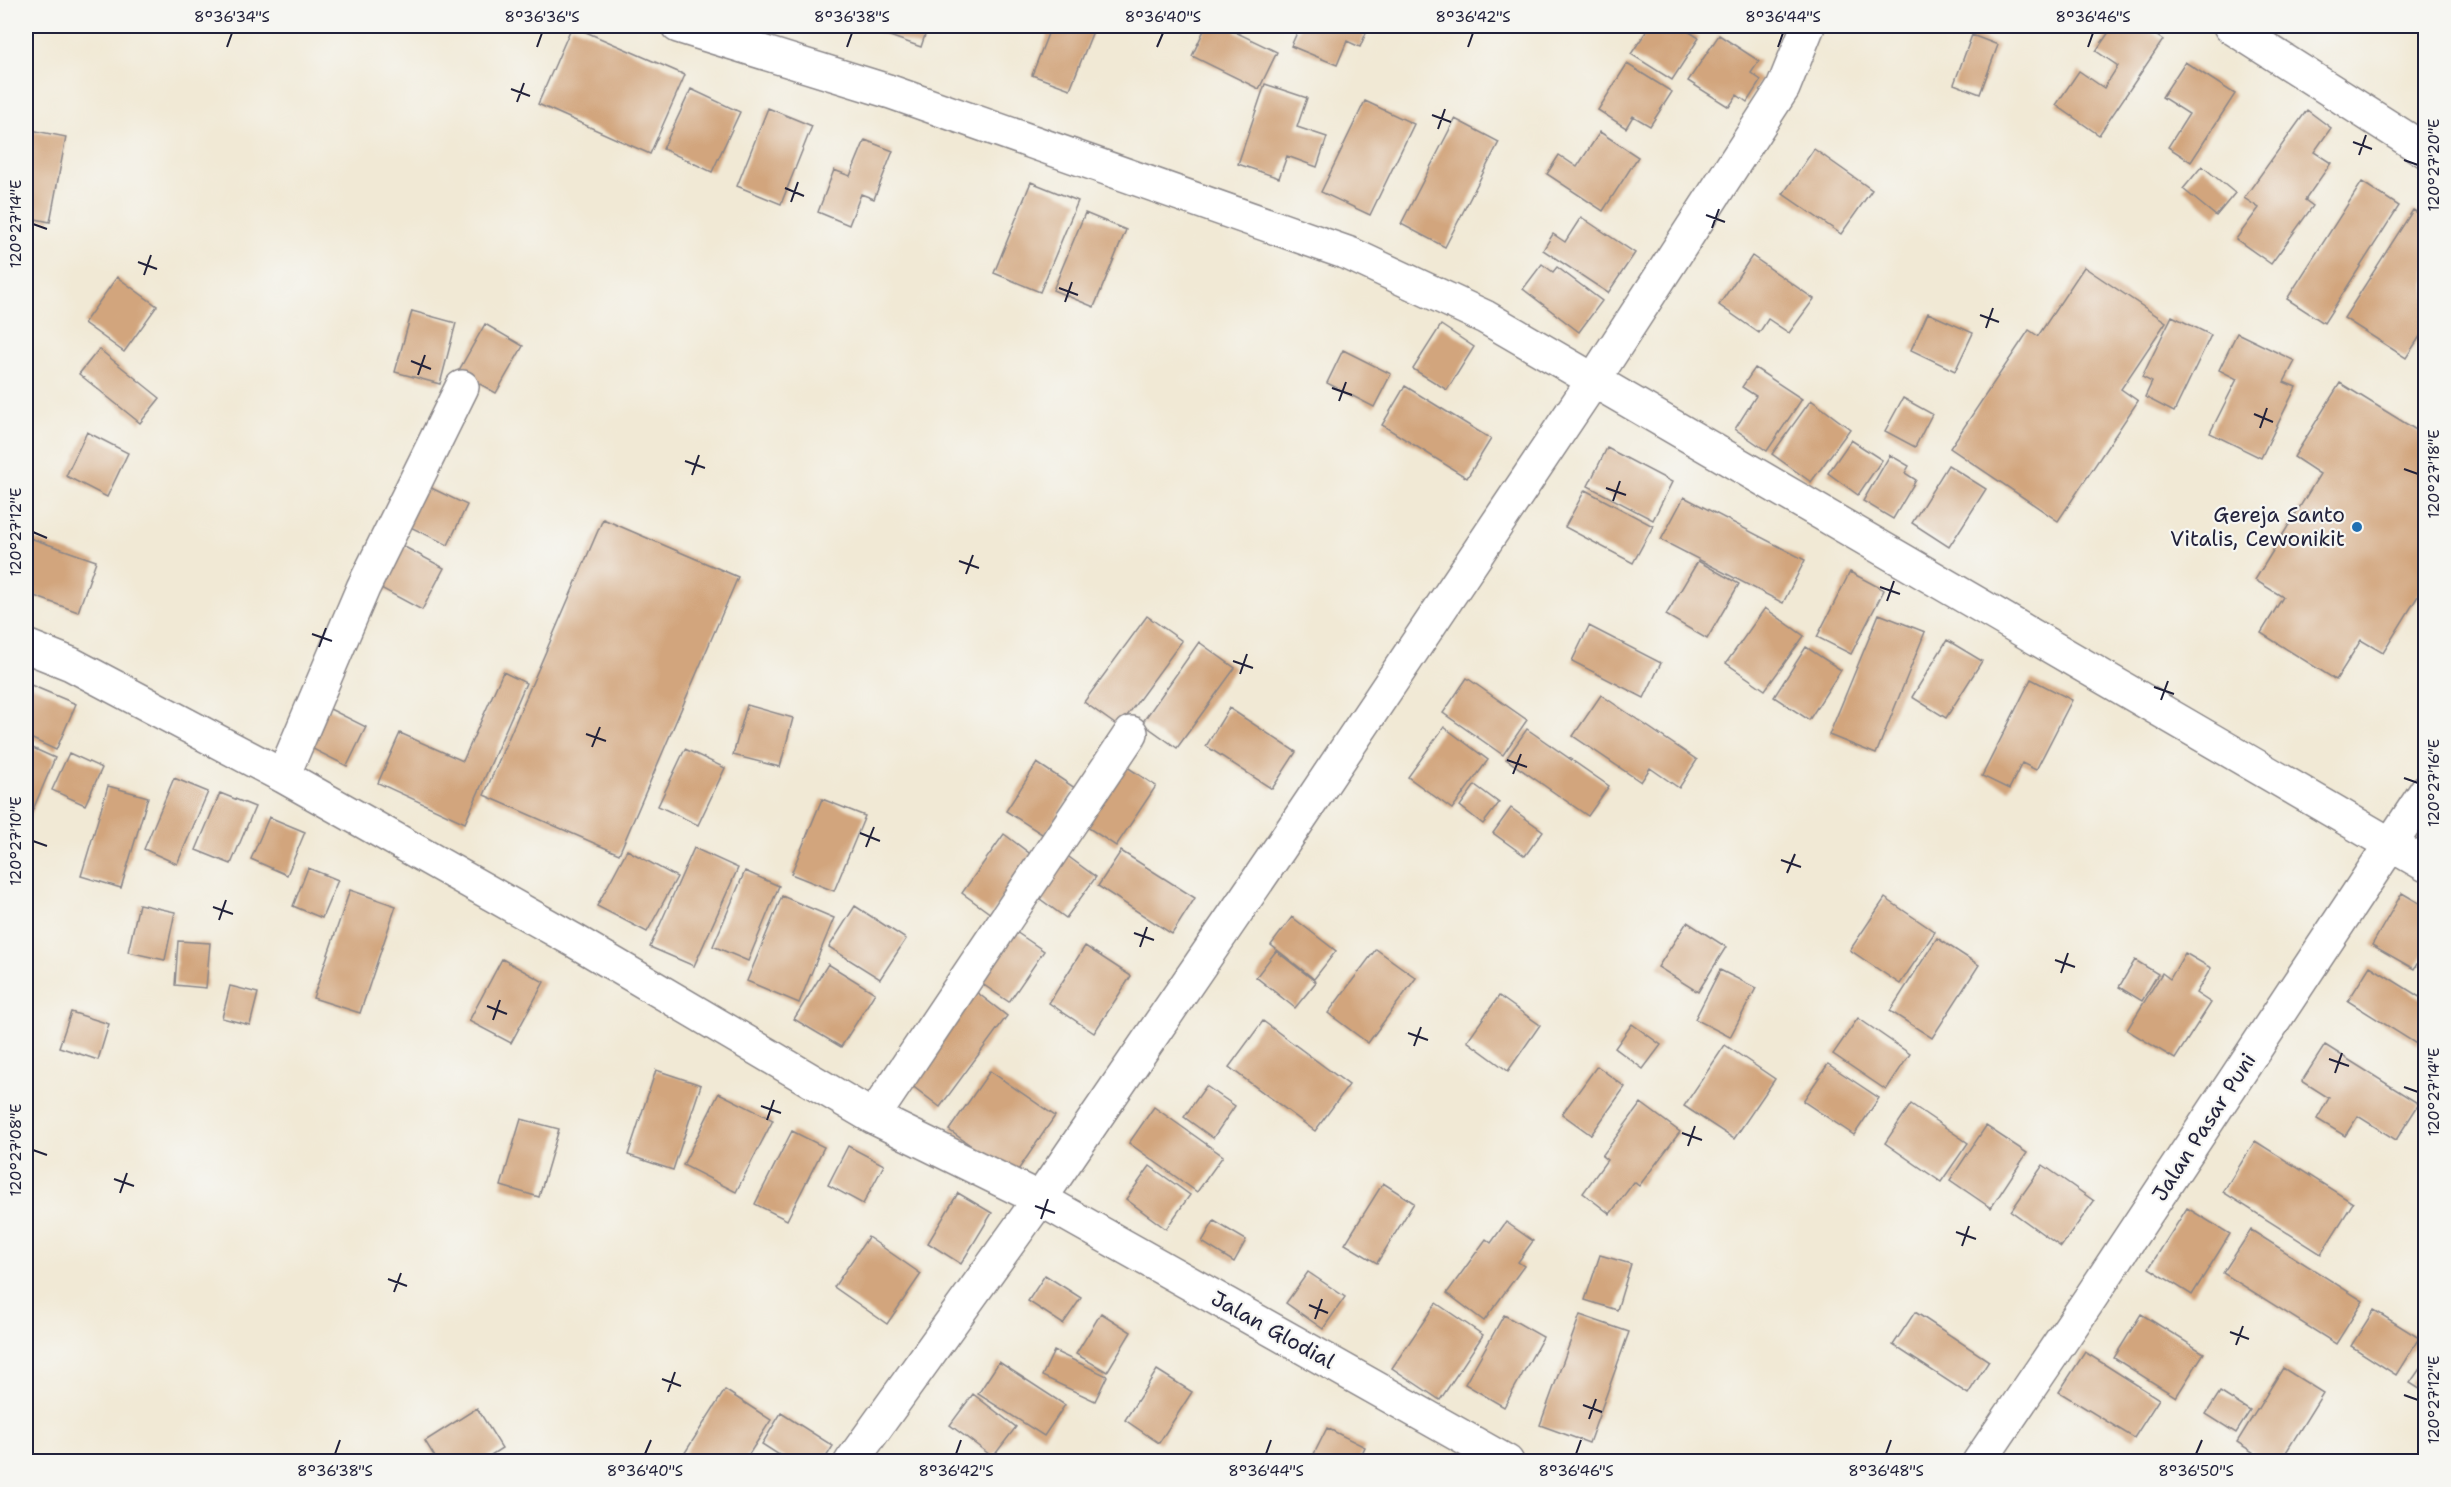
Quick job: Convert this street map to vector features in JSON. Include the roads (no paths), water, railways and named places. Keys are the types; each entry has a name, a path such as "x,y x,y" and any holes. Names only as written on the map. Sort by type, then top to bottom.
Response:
{"street":[{"path":"678,26 891,92 1350,254 1485,317 2426,865"},
{"path":"851,1461 1040,1199 1280,848 1593,381 1783,88 1808,26"},
{"path":"2230,26 2426,151"},
{"path":"284,776 363,588 462,387"},
{"name":"Jalan Glodial","path":"26,646 71,664 284,776 564,935 873,1117 1040,1199 1507,1461"},
{"path":"873,1117 1131,733"},
{"name":"Jalan Pasar Puni","path":"1979,1461 2089,1300 2426,791"}],"place":[{"name":"Gereja Santo Vitalis, Cewonikit","path":"2357,527"}]}
